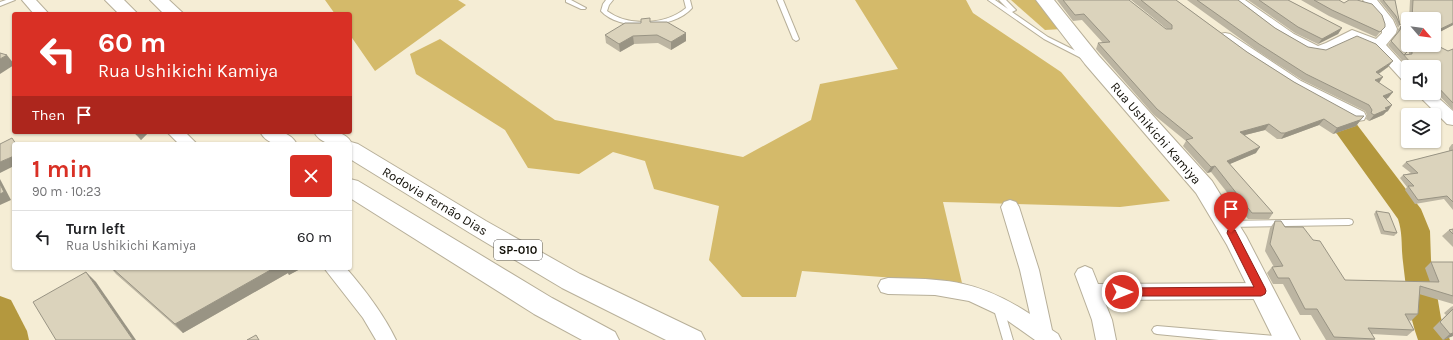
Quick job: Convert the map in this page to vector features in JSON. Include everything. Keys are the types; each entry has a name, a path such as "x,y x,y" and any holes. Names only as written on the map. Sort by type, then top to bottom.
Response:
{"main road":[{"path":"114,0 127,12"},
{"path":"159,0 173,12"},
{"name":"Rua Ushikichi Kamiya","path":"1045,0 1087,54 1196,177 1216,206 1287,340"},
{"path":"273,134 283,142"},
{"path":"327,134 339,142"},
{"name":"Rodovia Fernão Dias","path":"352,150 478,227 571,281 692,340"},
{"name":"SP-010","path":"352,188 543,306 606,340"}],"street":[{"path":"29,0 40,12"},
{"path":"1236,0 1297,42 1308,47 1322,49 1352,34"},
{"path":"1370,0 1388,23 1390,28 1389,33 1378,45"},
{"path":"1214,28 1296,84 1358,116"},
{"path":"1339,28 1378,45 1401,70"},
{"path":"1432,100 1453,120"},
{"path":"177,134 187,142"},
{"path":"1010,207 1034,281 1047,337"},
{"path":"336,270 359,298 384,333 386,340"},
{"path":"1106,340 1102,320 1088,283 1261,291"},
{"path":"888,286 922,287 966,292 979,296 998,305 1047,337"}],"lane":[{"path":"0,4 12,0"},
{"path":"610,0 606,4 604,10 608,16 629,22 666,21 676,18 685,13 689,8 687,0"},
{"path":"780,0 796,39"},
{"path":"991,0 1028,24"},
{"path":"1002,0 1046,38 1066,49 1087,54"},
{"path":"568,1 583,8"},
{"path":"1046,38 1087,54"},
{"path":"1226,224 1349,222"},
{"path":"998,305 1008,340"},
{"path":"1157,330 1263,340 1287,340"}],"shaded area":[{"path":"325,0 458,0 466,5 375,71 352,38 352,12 334,12"},
{"path":"855,0 966,0 973,13 1061,72 1170,201 1120,207 943,202 962,283 802,271 796,297 742,297 709,260 719,206 654,189 645,161 613,152 579,174 528,168 505,130 416,74 410,54 440,39 555,120 743,157 811,120 820,84 898,69"},
{"path":"1011,0 1039,0 1062,29 1045,30"}],"building":[{"path":"1063,0 1129,0 1166,29 1172,29 1172,25 1141,0 1176,0 1247,52 1294,82 1356,116 1364,116 1360,120 1337,128 1324,119 1285,133 1281,133 1269,124 1240,132 1260,147 1227,161 1273,213 1252,213 1215,166 1211,167 1186,140 1193,138 1157,109 1098,43 1110,42 1084,14 1075,15"},
{"path":"1197,0 1238,0 1275,28 1308,47 1326,50 1357,36 1376,44 1393,61 1376,72 1383,77 1375,80 1393,92 1383,96 1392,105 1385,108 1388,109 1374,115 1371,113 1372,110 1369,105 1306,74 1259,44"},
{"path":"1259,0 1288,0 1342,28 1322,39 1298,27"},
{"path":"1314,0 1339,0 1344,3 1349,0 1357,0 1372,4 1382,15 1385,27 1380,32"},
{"path":"1383,0 1395,0 1400,25 1396,16"},
{"path":"1413,0 1453,0 1453,23 1441,29 1441,12 1412,12"},
{"path":"650,18 650,22 667,22 686,33 671,42 657,35 633,36 619,44 605,35 625,23 641,23 641,19"},
{"path":"1401,26 1401,52 1391,41 1400,30"},
{"path":"1441,48 1448,51 1453,49 1453,103 1441,90 1441,60 1408,60 1401,52 1407,52 1404,55 1412,54 1412,52 1441,52"},
{"path":"0,53 7,55 0,59"},
{"path":"12,138 15,142 12,142 12,157 0,162 0,144"},
{"path":"1453,150 1453,202 1447,196 1418,200 1408,186 1414,186 1403,175 1418,173 1406,162"},
{"path":"0,184 4,192 0,194"},
{"path":"1376,211 1389,213 1397,233 1384,231"},
{"path":"1275,221 1281,221 1285,227 1303,227 1313,240 1320,241 1345,280 1439,282 1431,262 1453,262 1453,296 1420,286 1418,314 1405,314 1414,330 1368,328 1375,339 1334,337 1317,309 1305,309 1289,278 1278,278 1272,267 1283,266 1270,244"},
{"path":"114,270 270,270 175,324"},
{"path":"86,272 133,340 56,340 33,302"},
{"path":"1453,309 1453,333 1450,334 1440,322"},
{"path":"256,335 259,340 247,340"}],"waterway":[{"path":"1318,109 1332,115 1346,128 1411,216 1416,231 1417,260 1426,318 1434,340"},
{"path":"0,309 11,331 13,340"}],"route":[{"path":"1122,292 1261,291 1231,233"}]}
